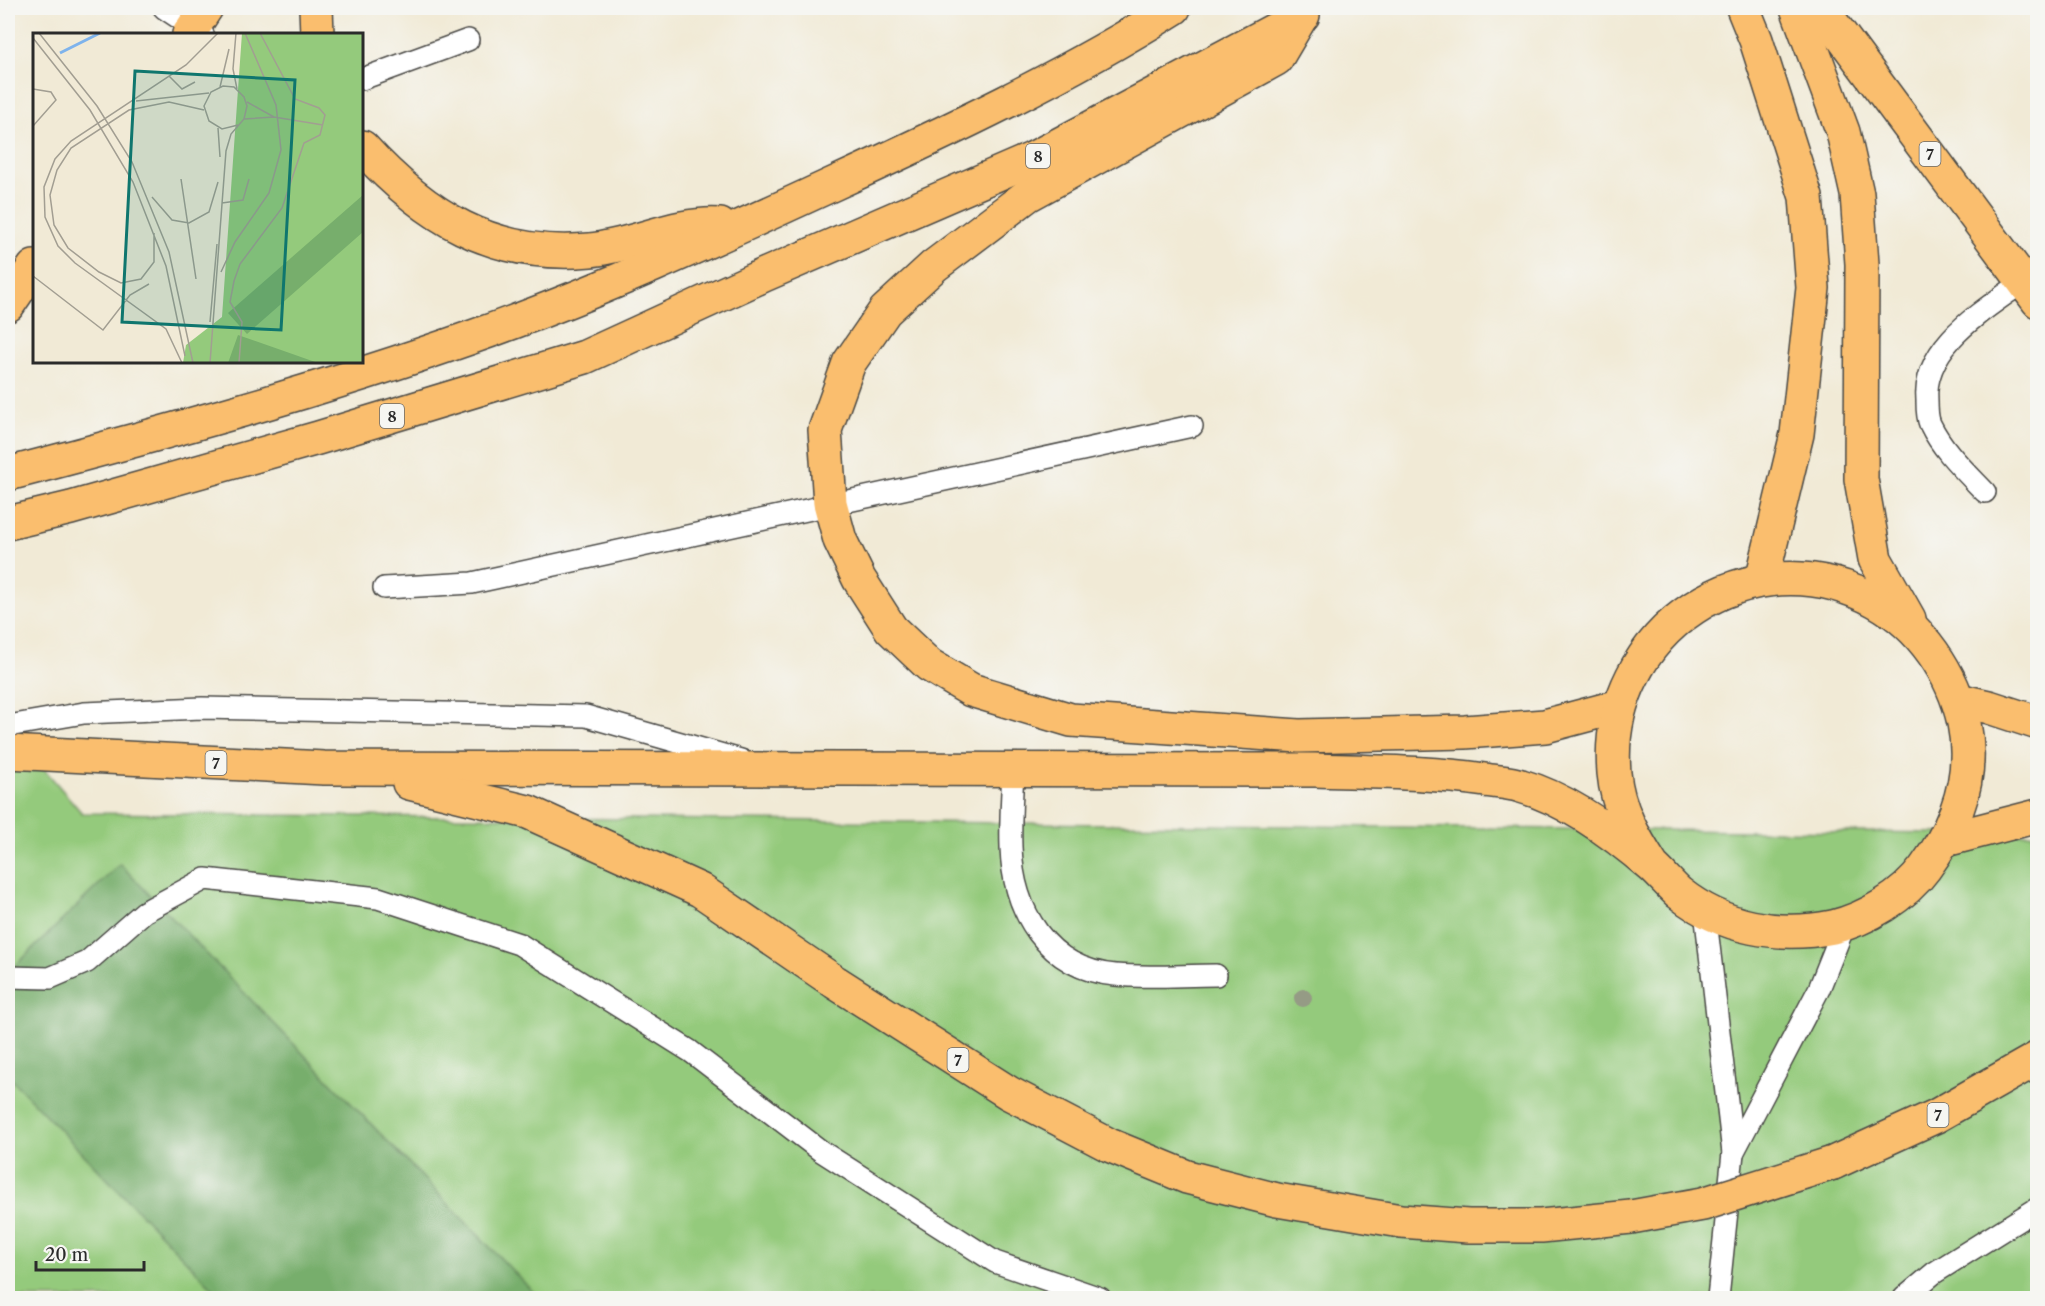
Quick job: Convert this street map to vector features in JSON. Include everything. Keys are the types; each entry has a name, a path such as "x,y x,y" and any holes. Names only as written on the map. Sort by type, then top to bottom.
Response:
{"main road":[{"path":"316,8 317,33"},
{"path":"8,474 302,394 477,335 614,282 927,141 1139,29 1174,8"},
{"path":"1743,8 1756,40 1806,198 1813,288 1797,434 1762,580"},
{"path":"324,768 1303,770 1439,774 1521,786 1578,812 1653,867 1677,892 1706,911 1738,925 1774,932 1810,932 1845,924 1885,905 1919,876 1945,840 1957,814 1965,786 1965,728 1958,700 1940,662 1914,629 1875,559 1861,479 1862,264 1857,194 1843,132 1797,8"},
{"name":"7","path":"1821,8 2031,291"},
{"path":"1309,11 1276,59 1028,195 934,266 885,311 849,363 825,430 830,503 840,540 859,579 891,628 929,664 971,690 1071,720 1299,736 1465,732 1545,726 1620,706"},
{"name":"8","path":"8,522 71,508 286,447 585,357 764,275 1032,159 1309,11"},
{"path":"363,148 388,176 451,224 500,242 520,246 591,250 701,224 740,227"},
{"path":"8,305 33,268"},
{"path":"1653,867 1635,839 1626,818 1614,774 1614,740 1620,706 1632,675 1650,647 1673,622 1700,603 1730,589 1762,580 1795,578 1828,582 1860,592 1889,608 1914,629"},
{"path":"1958,700 2037,723"},
{"name":"7","path":"8,752 324,768 439,788 528,812 700,890 835,982 1009,1093 1109,1145 1188,1177 1277,1200 1401,1221 1468,1226 1541,1226 1631,1216 1703,1204 1833,1163 1936,1116 2037,1058"},
{"path":"1945,840 2037,816"}],"lane":[{"path":"164,8 198,26"},
{"path":"363,80 468,40"},
{"path":"1985,492 1951,457 1929,422 1926,389 1939,352 1972,319 2031,291"},
{"path":"384,588 471,583 1192,426"},
{"path":"8,726 84,713 202,708 586,716 773,769"},
{"path":"1013,769 1011,849 1018,894 1040,939 1072,964 1114,975 1216,975"},
{"path":"8,977 50,978 87,962 144,912 205,879 378,898 519,944 690,1051 821,1151 995,1262 1100,1299"},
{"path":"1706,911 1732,1153 1718,1299"},
{"path":"1732,1153 1819,989 1845,924"},
{"path":"1905,1299 1934,1273 2037,1208"}],"green space":[{"path":"8,727 82,813 2037,834 2037,1298 8,1298"},
{"path":"120,864 539,1298 222,1298 8,1076 8,973"}]}
